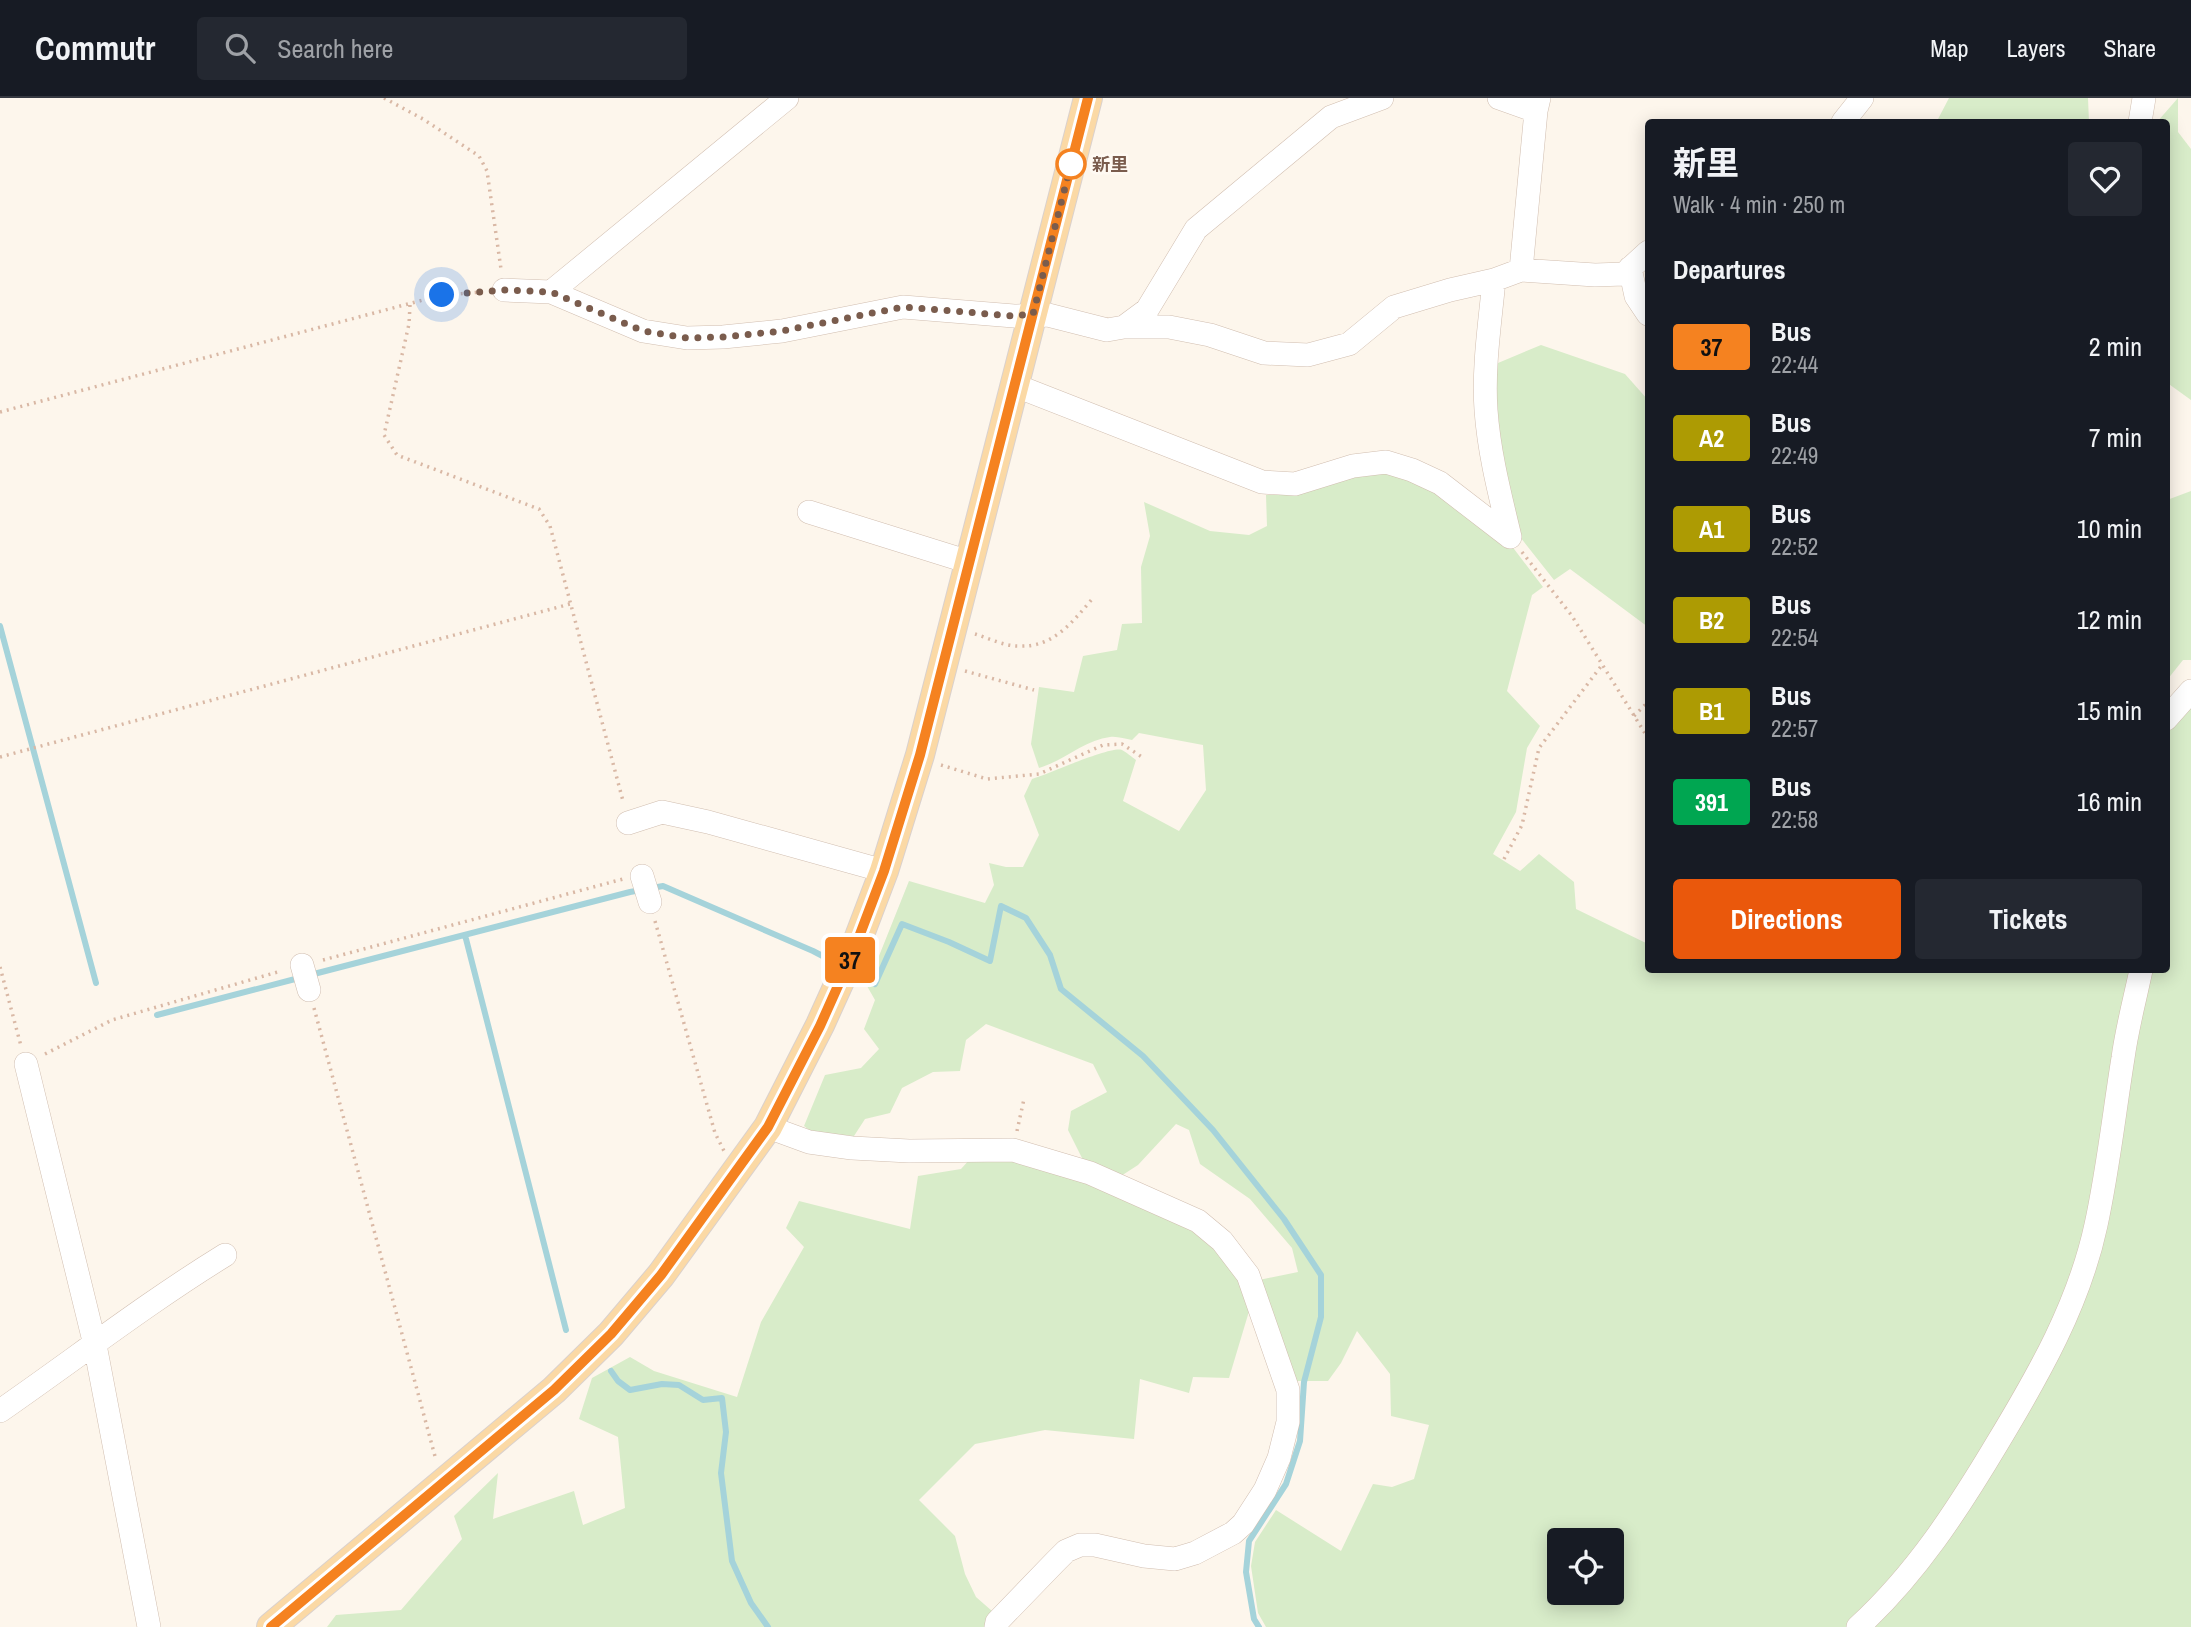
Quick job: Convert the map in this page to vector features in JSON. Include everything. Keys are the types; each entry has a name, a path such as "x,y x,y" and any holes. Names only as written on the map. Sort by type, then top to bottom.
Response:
{"main road":[{"path":"271,1627 554,1390 611,1334 661,1275 768,1127 846,969 884,871 943,666 1088,98"}],"street":[{"path":"551,292 786,98"},
{"path":"1124,327 1147,310 1196,229 1331,117 1382,98"},
{"path":"1499,98 1538,104 1521,270"},
{"path":"1845,119 1862,98"},
{"path":"2140,119 2144,98"},
{"path":"504,290 551,292 643,331 687,338 782,331 903,307 1014,316 1056,316 1107,330 1124,327 1169,327 1210,335 1264,353 1308,355 1349,344 1394,307 1451,290 1494,280 1521,270 1595,275 1624,274 1645,255"},
{"path":"1630,268 1636,296 1645,310"},
{"path":"1494,280 1487,351 1486,409 1493,462 1510,537"},
{"path":"1014,385 1262,482 1295,484 1353,466 1386,462 1440,483 1510,537"},
{"path":"809,512 969,562"},
{"path":"2170,715 2191,691"},
{"path":"628,823 662,812 708,822 884,871"},
{"path":"642,876 650,902"},
{"path":"302,966 309,990"},
{"path":"1858,1627 1881,1606 1930,1548 1969,1491 2054,1345 2076,1290 2095,1227 2123,1054 2140,973"},
{"path":"26,1064 95,1345 149,1627"},
{"path":"768,1127 809,1142 852,1148 909,1151 1013,1150 1090,1173 1198,1221 1222,1241 1248,1275 1288,1390 1288,1422 1279,1458 1265,1490 1243,1524 1233,1533 1195,1553 1175,1559 1144,1556 1095,1545 1080,1545 1055,1562 997,1622 996,1627"},
{"path":"0,1411 95,1345 132,1315 225,1255"}],"path":[{"path":"0,412 442,295 504,290 487,171 479,156 423,119 384,98"},
{"path":"411,305 384,435 397,455 539,509 550,526 628,823"},
{"path":"1510,537 1572,616 1645,733"},
{"path":"952,628 1016,647 1039,645 1062,634 1094,597"},
{"path":"0,757 570,604"},
{"path":"1504,859 1522,825 1539,748 1602,665"},
{"path":"943,666 1034,690"},
{"path":"1634,716 1645,705"},
{"path":"918,759 987,779 1039,774 1103,745 1122,744 1142,757"},
{"path":"650,902 715,1133 726,1155 741,1164"},
{"path":"0,967 26,1064"},
{"path":"309,990 434,1457 452,1476"},
{"path":"1013,1150 1024,1099"}],"green space":[{"path":"1949,98 2088,98 2089,119 1938,119"},
{"path":"2178,98 2178,132 2191,149 2191,400 2170,385 2170,119 2160,119"},
{"path":"1541,345 1625,374 1645,397 1645,625 1570,569 1554,580 1517,533 1492,399 1498,363"},
{"path":"1381,469 1417,478 1508,541 1543,587 1532,595 1507,691 1540,726 1527,748 1516,812 1493,854 1520,871 1539,854 1574,882 1576,909 1645,943 1645,973 2135,973 2094,1191 2075,1269 2052,1336 1953,1507 1875,1602 1846,1627 1266,1627 1258,1613 1251,1566 1255,1542 1276,1510 1341,1551 1373,1484 1392,1487 1414,1479 1429,1425 1391,1416 1390,1374 1357,1331 1341,1363 1328,1381 1296,1381 1259,1280 1298,1272 1292,1248 1250,1199 1200,1164 1189,1130 1176,1124 1138,1165 1121,1176 1084,1162 1068,1130 1071,1111 1107,1092 1093,1064 986,1024 966,1040 960,1071 933,1072 902,1088 890,1113 865,1119 854,1136 813,1133 804,1126 825,1075 861,1068 879,1049 864,1029 875,1000 867,986 909,881 985,903 994,885 989,863 1023,867 1039,835 1024,796 1032,779 1105,752 1122,750 1136,760 1123,801 1179,831 1206,790 1203,745 1139,733 1132,740 1110,737 1092,742 1039,768 1031,744 1039,687 1074,692 1083,656 1117,650 1122,624 1142,623 1141,567 1150,536 1144,502 1210,531 1249,535 1267,526 1266,495 1298,494"},
{"path":"2191,491 2191,660 2183,660 2170,676 2170,499"},
{"path":"2191,703 2191,1627 1869,1627 2024,1418 2061,1353 2102,1232 2147,973 2170,973 2170,728"},
{"path":"970,1159 1014,1160 1091,1181 1193,1231 1219,1250 1243,1281 1250,1308 1229,1378 1193,1377 1189,1393 1140,1379 1134,1439 1045,1430 975,1444 919,1500 955,1536 965,1574 976,1597 992,1611 985,1627 327,1627 336,1615 401,1610 462,1539 454,1516 498,1473 493,1519 574,1491 583,1525 625,1508 618,1437 579,1419 592,1378 630,1357 654,1371 737,1397 761,1322 804,1247 786,1228 799,1201 910,1229 918,1176 961,1169"}],"waterway":[{"path":"0,626 96,983"},
{"path":"310,975 630,892 663,886 838,964"},
{"path":"851,971 875,984 902,924 990,961 1001,906 1026,918 1050,955 1061,989 1143,1056 1213,1130 1284,1219 1321,1275 1321,1317 1304,1382 1300,1441 1286,1484 1249,1541 1246,1572 1254,1619 1259,1627"},
{"path":"465,935 566,1330"},
{"path":"157,1015 299,978"},
{"path":"611,1371 618,1381 630,1390 662,1384 679,1385 703,1400 722,1398 726,1432 721,1473 732,1561 751,1603 768,1627"}],"bus line":[{"name":"37","path":"271,1627 554,1390 611,1334 661,1275 768,1127 820,1026 854,950 884,871 920,755 1088,98"}],"place":[{"name":"新里","path":"1071,164"}],"route":[{"path":"442,295 504,290 551,292 643,331 687,338 782,331 903,307 1014,316 1033,314 1074,152 1071,164"}]}
